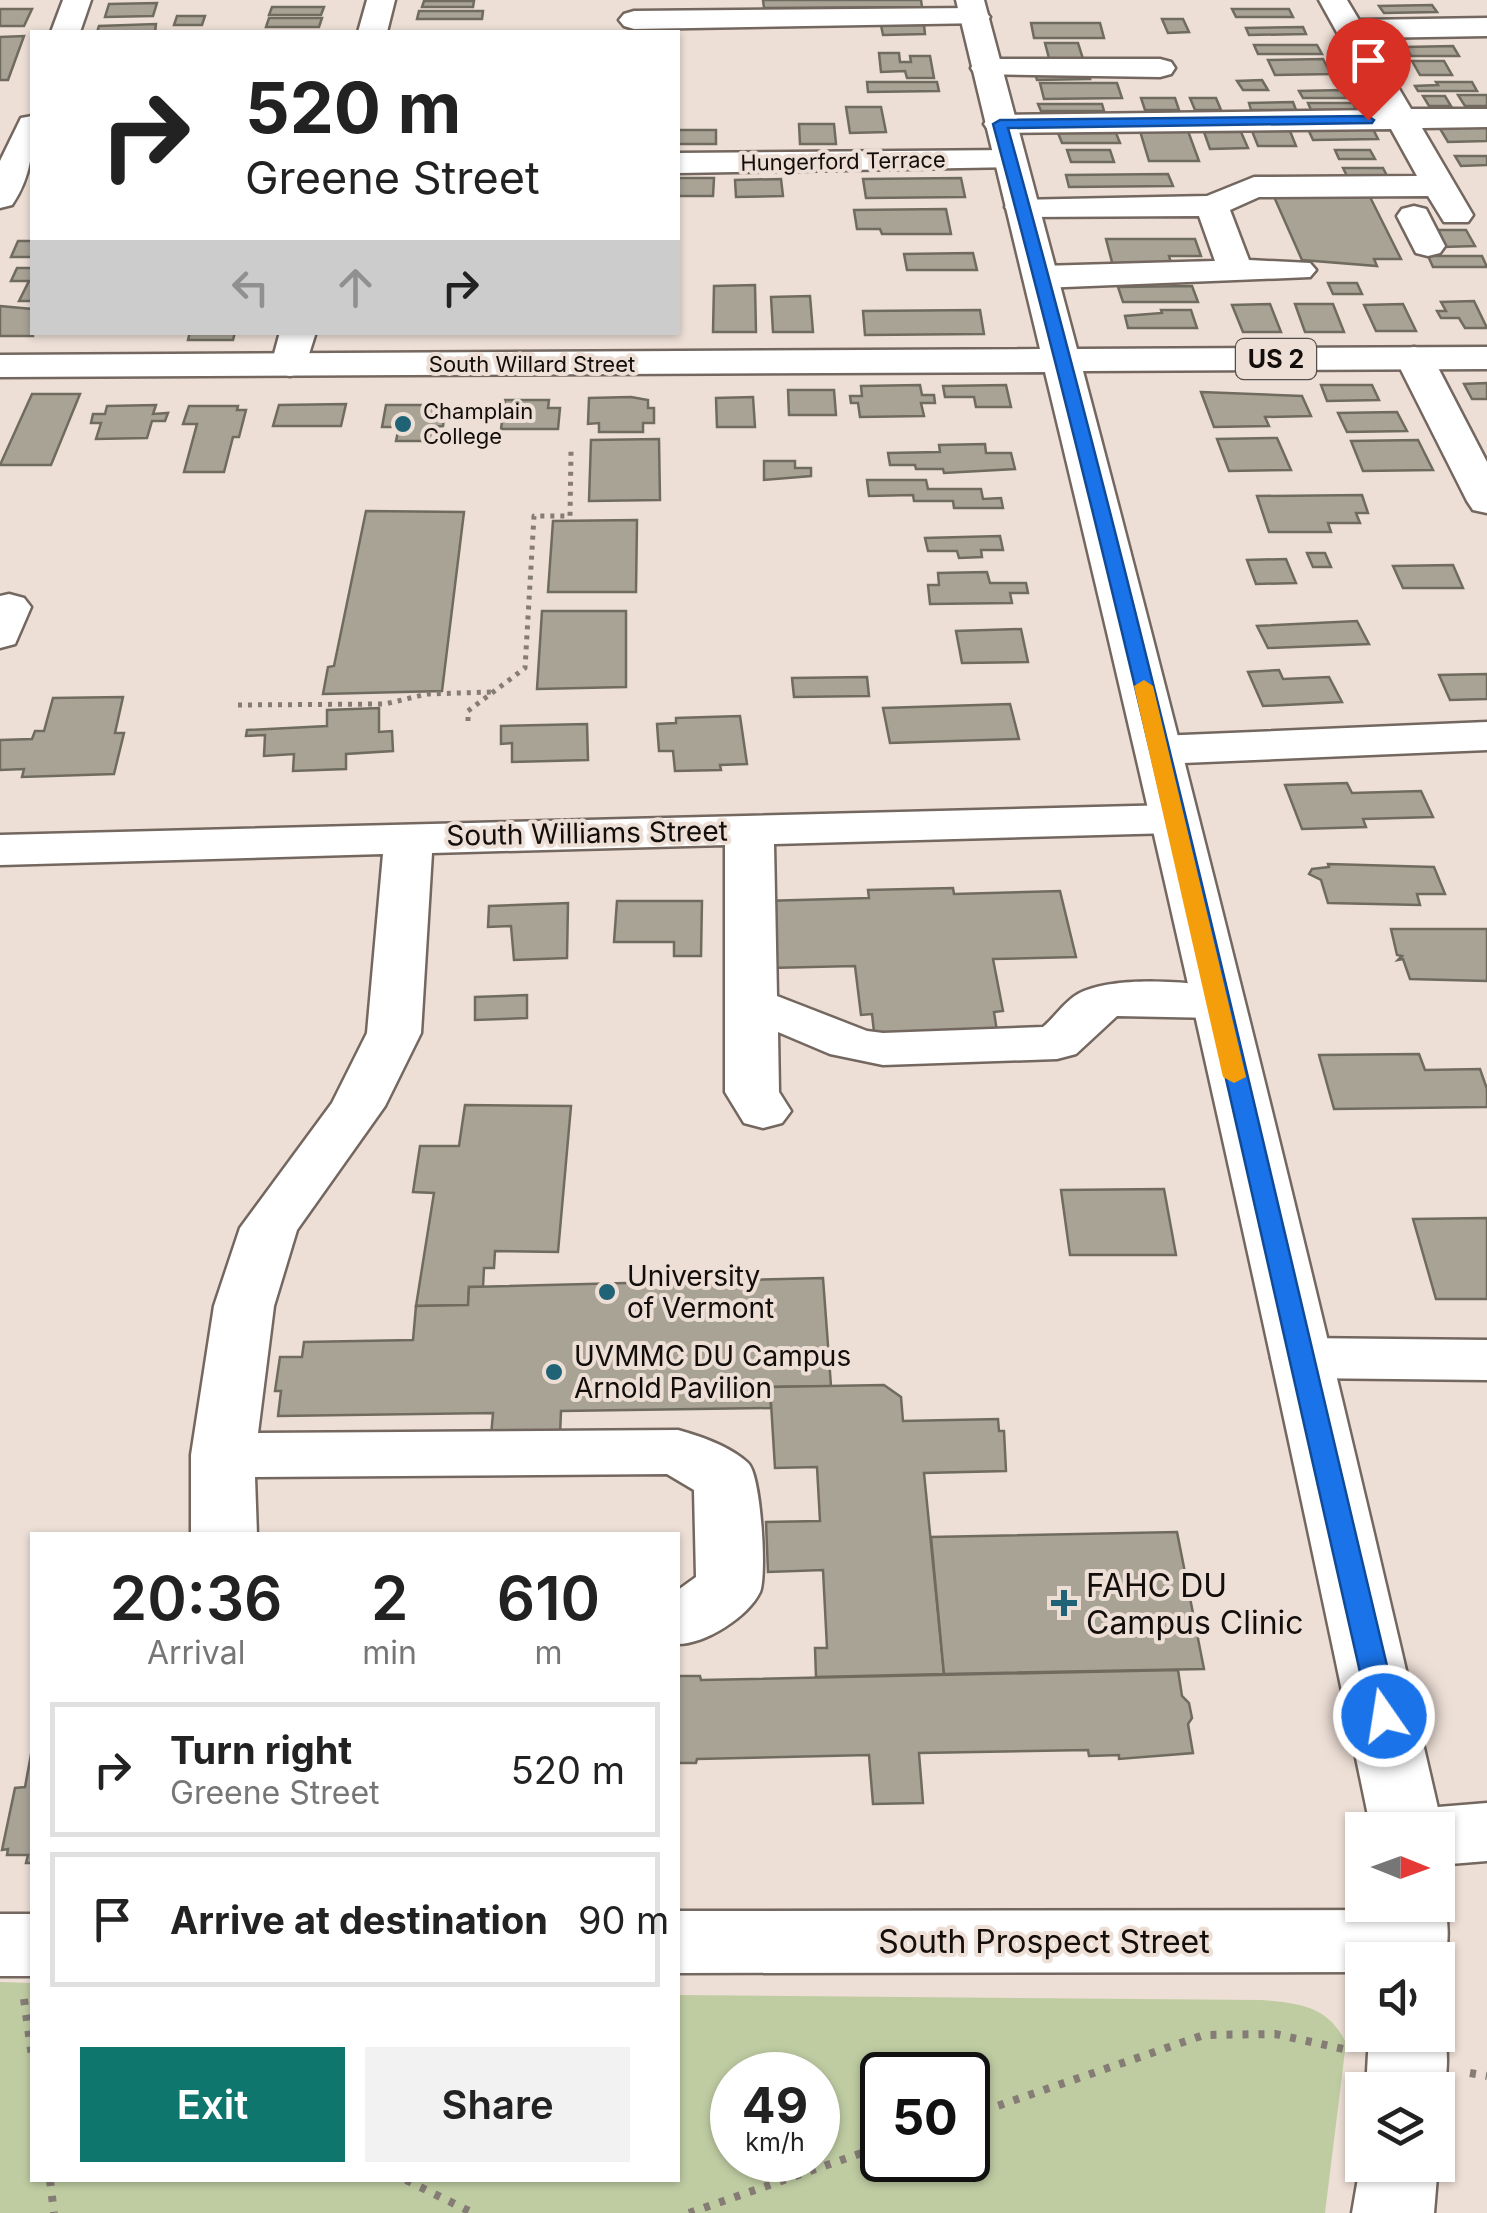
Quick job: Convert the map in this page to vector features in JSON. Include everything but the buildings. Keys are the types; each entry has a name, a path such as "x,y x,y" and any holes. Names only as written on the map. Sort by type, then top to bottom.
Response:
{"main road":[{"path":"67,30 77,0"},
{"path":"374,30 381,0"},
{"path":"1022,206 1212,206 1254,187 1414,216 1460,205 1401,119 1333,0"},
{"path":"634,20 728,10 978,31 1160,68"},
{"path":"1351,29 1487,28"},
{"path":"696,44 978,31"},
{"path":"978,31 1064,360 1159,750 1404,1812"},
{"name":"Hungerford Terrace","path":"680,163 1401,119 1487,118"},
{"path":"12,176 30,130"},
{"path":"1212,206 1236,271"},
{"path":"1041,276 1298,270"},
{"name":"South Willard Street","path":"0,366 294,349 1064,360"},
{"path":"1414,358 1487,501"},
{"name":"US 2","path":"1064,360 1487,358"},
{"path":"1159,750 1487,736"},
{"name":"South Williams Street","path":"0,850 1174,819"},
{"path":"750,829 752,1092 763,1111"},
{"path":"224,1532 223,1455 244,1306 269,1228 358,1106 394,1033 410,837"},
{"path":"752,1006 782,1012 856,1047 1057,1043 1073,1032 1085,1014 1106,1002 1216,1002"},
{"path":"1301,1358 1487,1360"},
{"path":"223,1455 678,1452 726,1479 730,1587 680,1618"},
{"path":"1455,1835 1487,1832"},
{"name":"South Prospect Street","path":"680,1942 1409,1935"},
{"path":"1393,2213 1396,2182"}],"path":[{"path":"468,722 468,711 525,668 534,516 570,516 571,451"},
{"path":"238,706 385,704 427,694 493,692"},
{"path":"18,1960 30,2043"},
{"path":"990,2108 1204,2035 1275,2034 1487,2076"},
{"path":"689,2213 860,2154"},
{"path":"50,2182 54,2213"},
{"path":"410,2182 472,2213"}],"green space":[{"path":"0,1982 30,1983 30,2182 680,2182 680,1995 1262,2000 1300,2005 1322,2014 1339,2031 1345,2051 1325,2213 0,2213"}],"slow traffic":[{"path":"1144,686 1234,1077"}],"place":[{"name":"Champlain College","path":"403,424"},
{"name":"University of Vermont","path":"607,1292"},
{"name":"UVMMC DU Campus Arnold Pavilion","path":"554,1372"},
{"name":"FAHC DU Campus Clinic","path":"1064,1603"}],"route":[{"path":"1368,120 1000,124 1060,343 1159,750 1384,1716"}]}
